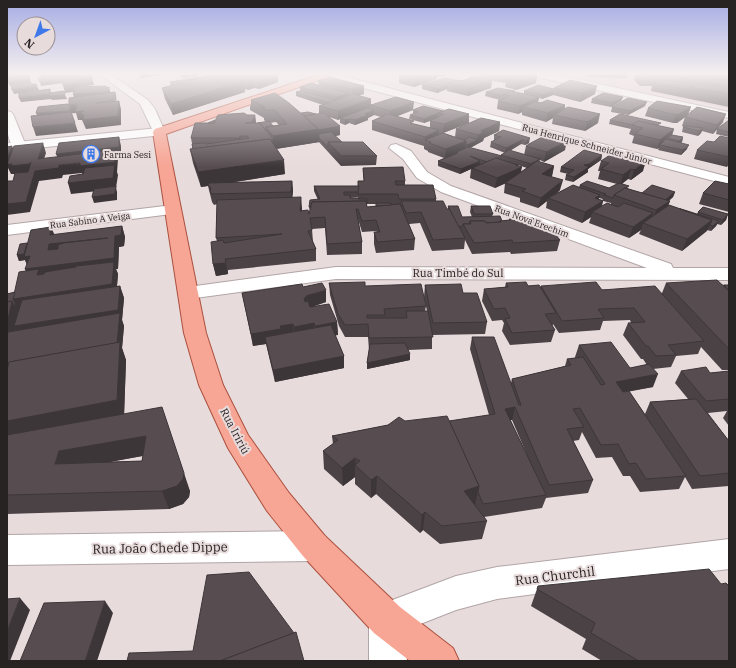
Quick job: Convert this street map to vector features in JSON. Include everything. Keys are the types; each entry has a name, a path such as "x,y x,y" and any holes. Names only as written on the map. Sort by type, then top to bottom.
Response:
{"main road":[{"path":"159,132 243,104"},
{"name":"Rua Iririú","path":"159,132 195,333 203,364 211,385 238,441 278,502 314,546 387,620 440,661"}],"street":[{"path":"7,114 13,146 159,132 150,109 146,104"},
{"name":"Rua Henrique Schneider Júnior","path":"440,104 729,182"},
{"path":"677,104 729,115"},
{"name":"Rua Nova Erechim","path":"396,148 409,156 416,168 423,174 446,189 680,274"},
{"name":"Rua Sabino A Veiga","path":"7,230 173,210"},
{"name":"Rua Timbé do Sul","path":"188,293 336,273 729,274"},
{"name":"Rua João Chede Dippe","path":"7,550 314,546"},
{"name":"Rua Churchil","path":"387,620 456,593 497,583 729,554"},
{"path":"387,620 388,661"}],"shaded area":[{"path":"706,104 729,104 729,109"}],"building":[{"path":"68,104 70,111 36,113 38,107"},
{"path":"77,104 119,104 118,116 83,120 84,115 81,115 84,111 75,112"},
{"path":"259,104 290,104 319,129 273,136 266,127 287,124 275,110 266,110 262,108 265,107"},
{"path":"324,104 357,104 338,111 319,106"},
{"path":"374,104 408,104 390,111 371,105"},
{"path":"512,104 524,104 520,106"},
{"path":"530,104 565,105 548,113 523,107"},
{"path":"617,104 643,104 630,111 612,107"},
{"path":"653,104 675,104 691,107 676,115 648,108"},
{"path":"423,106 443,111 424,119 410,115 418,112 413,110"},
{"path":"568,107 600,114 587,122 554,115"},
{"path":"697,107 726,114 717,125 685,117"},
{"path":"368,108 374,110 365,114 368,115 355,120 345,120 340,118"},
{"path":"449,109 469,114 444,124 430,121 444,114 438,113"},
{"path":"71,112 75,123 33,127 31,116"},
{"path":"308,112 316,114 304,116 301,113"},
{"path":"244,113 247,115 255,115 252,122 245,123 260,123 274,140 270,139 193,149 192,144 206,144 249,138 247,136 240,136 239,138 191,138 195,123 214,123 218,115"},
{"path":"324,113 340,126 319,130 304,116"},
{"path":"388,114 414,121 410,123 439,130 425,137 372,121"},
{"path":"620,114 661,123 657,125 638,121 633,125 610,120"},
{"path":"481,118 500,122 481,131 484,132 478,135 456,129"},
{"path":"729,120 729,132 717,129"},
{"path":"269,121 273,126 266,127 266,131 260,123 258,123"},
{"path":"638,121 674,129 660,140 635,134 643,128 632,125"},
{"path":"683,127 703,128 699,131"},
{"path":"503,130 530,138 526,141 522,140 506,148 491,142 501,137 494,135"},
{"path":"331,132 342,142 328,142 328,147 319,138 319,134"},
{"path":"443,133 466,141 446,149 425,140"},
{"path":"546,135 567,141 546,152 526,146 529,144"},
{"path":"672,135 683,137 679,141 667,138"},
{"path":"720,136 729,138 729,157 697,150 707,141 714,142"},
{"path":"119,137 119,147 56,154 59,143"},
{"path":"469,137 478,140 466,145 466,141 464,140"},
{"path":"270,139 284,160 198,172 190,149"},
{"path":"666,139 689,145 683,150 660,145"},
{"path":"328,142 363,142 377,156 341,156"},
{"path":"43,143 38,159 115,150 115,162 80,166 80,163 59,165 59,168 35,171 26,202 7,204 7,181 13,181 15,173 28,172 31,162 29,164 11,166 12,164 7,164 14,146"},
{"path":"12,146 7,158 7,147"},
{"path":"468,147 502,156 487,162 470,156 480,161 461,169 438,161 458,153 457,152"},
{"path":"509,150 540,159 531,164 501,155"},
{"path":"584,150 602,155 589,164 584,165 589,167 574,177 566,175 574,170 561,167"},
{"path":"613,153 646,161 634,170 631,169 623,175 601,169 609,163 601,161"},
{"path":"496,158 522,167 497,178 472,168"},
{"path":"537,161 554,166 542,174 563,180 541,198 522,191 526,189 505,183"},
{"path":"115,165 113,178 68,183 70,176 83,174 85,168"},
{"path":"403,167 405,181 395,181 396,185 433,185 436,199 399,199 398,194 358,194 358,181 364,181 363,168"},
{"path":"292,181 291,192 212,194 210,191 211,188 208,185 209,183"},
{"path":"587,181 609,188 619,183 629,186 614,195 613,198 580,185"},
{"path":"715,181 729,184 729,200 703,193"},
{"path":"573,185 600,195 595,198 603,201 585,212 548,198"},
{"path":"652,185 675,192 665,200 642,193"},
{"path":"116,186 115,194 92,197 94,189"},
{"path":"314,186 359,186 358,192 344,192 344,195 350,195 350,198 367,199 367,204 366,201 312,202 311,207 309,207 310,200 320,199"},
{"path":"625,188 670,201 656,210 614,195"},
{"path":"301,197 300,211 308,210 309,214 312,202 366,201 367,207 400,204 415,239 377,242 374,232 380,232 376,220 362,221 358,209 356,209 362,242 327,244 325,217 310,218 312,230 308,231 316,249 225,259 226,263 213,264 211,242 223,240 224,243 282,234 216,238 217,200"},
{"path":"401,201 443,201 447,209 450,209 465,238 433,240 421,212 406,213"},
{"path":"376,203 391,203 391,205 376,206"},
{"path":"607,203 618,207 624,203 653,213 633,227 592,212"},
{"path":"669,205 712,220 687,239 643,223"},
{"path":"448,206 458,206 462,217 500,216 502,221 486,223 485,221 470,221 469,224 463,224 463,226 459,227"},
{"path":"471,206 490,206 493,214 474,214"},
{"path":"703,207 728,214 723,220 698,212"},
{"path":"680,209 719,221 713,226 710,225 712,220"},
{"path":"533,218 541,229 550,228 560,240 513,243 512,240 474,243 463,224 471,224 470,221 485,221 486,223 501,222 500,221 510,220 509,219"},
{"path":"122,226 121,235 115,236 114,258 25,269 30,256 24,257 31,230 51,227 50,235","holes":["108,238 63,243 58,245 58,249 48,250 49,244"]},
{"path":"27,243 24,254 17,255 20,244"},
{"path":"114,262 112,284 13,299 19,272 39,269 37,275 76,266"},
{"path":"717,280 729,291 729,349 666,283"},
{"path":"365,282 365,286 421,284 426,306 384,309 385,315 367,315 367,318 407,318 406,311 428,311 433,337 369,338 368,324 345,325 338,314 329,283"},
{"path":"526,282 528,286 539,285 556,313 545,314 555,330 512,333 505,319 510,318 505,308 494,309 484,289 508,287 506,283"},
{"path":"596,282 602,290 655,286 704,341 668,345 676,355 656,356 628,323 645,322 634,308 598,309 604,318 562,321 541,286"},
{"path":"322,283 326,290 306,296 306,298 304,298 305,302 308,301 310,307 329,304 337,322 315,326 314,323 294,327 293,324 280,326 281,329 251,334 242,293 302,284 303,287"},
{"path":"461,284 463,293 477,293 487,322 433,323 425,285"},
{"path":"724,285 729,285 729,291"},
{"path":"120,286 118,310 14,326 22,300"},
{"path":"15,292 13,299 16,305 14,305 12,301 7,302 7,294"},
{"path":"12,301 7,324 7,302"},
{"path":"120,313 117,343 9,362 7,370 8,332"},
{"path":"331,325 344,356 273,370 265,337"},
{"path":"472,337 494,337 519,405 521,405 512,379 571,365 567,359 583,357 601,385 605,384 579,345 611,342 630,368 649,364 658,374 616,382 623,392 629,391 686,476 646,479 636,463 629,464 618,444 601,445 580,408 573,409 584,427 567,429 593,480 549,485 515,407 505,409 546,495 483,504 478,492 479,486 449,421 495,414"},
{"path":"120,342 117,400 7,421 7,370 9,362"},
{"path":"405,343 410,354 367,363 370,344"},
{"path":"706,367 710,373 729,371 729,399 706,401 681,371"},
{"path":"696,399 729,441 729,473 700,476 650,402"},
{"path":"162,407 184,473 183,479 177,486 162,491 7,495 7,435","holes":["146,436 142,461 55,464 59,451"]},
{"path":"447,416 479,486 464,491 487,521 442,526 425,512 422,515 377,476 371,480 355,465 360,461 355,458 342,468 323,451 338,440 332,436 388,425 399,417 405,421"},
{"path":"709,569 721,584 726,583 729,586 729,661 639,661 591,633 595,623 537,589 538,586"},
{"path":"249,572 294,633 220,661 127,661 129,653 193,651 207,575"},
{"path":"20,598 7,631 7,599"},
{"path":"105,601 85,661 20,661 44,603"},
{"path":"296,632 304,661 220,661"}],"place":[{"name":"Farma Sesi","path":"91,154"}]}
